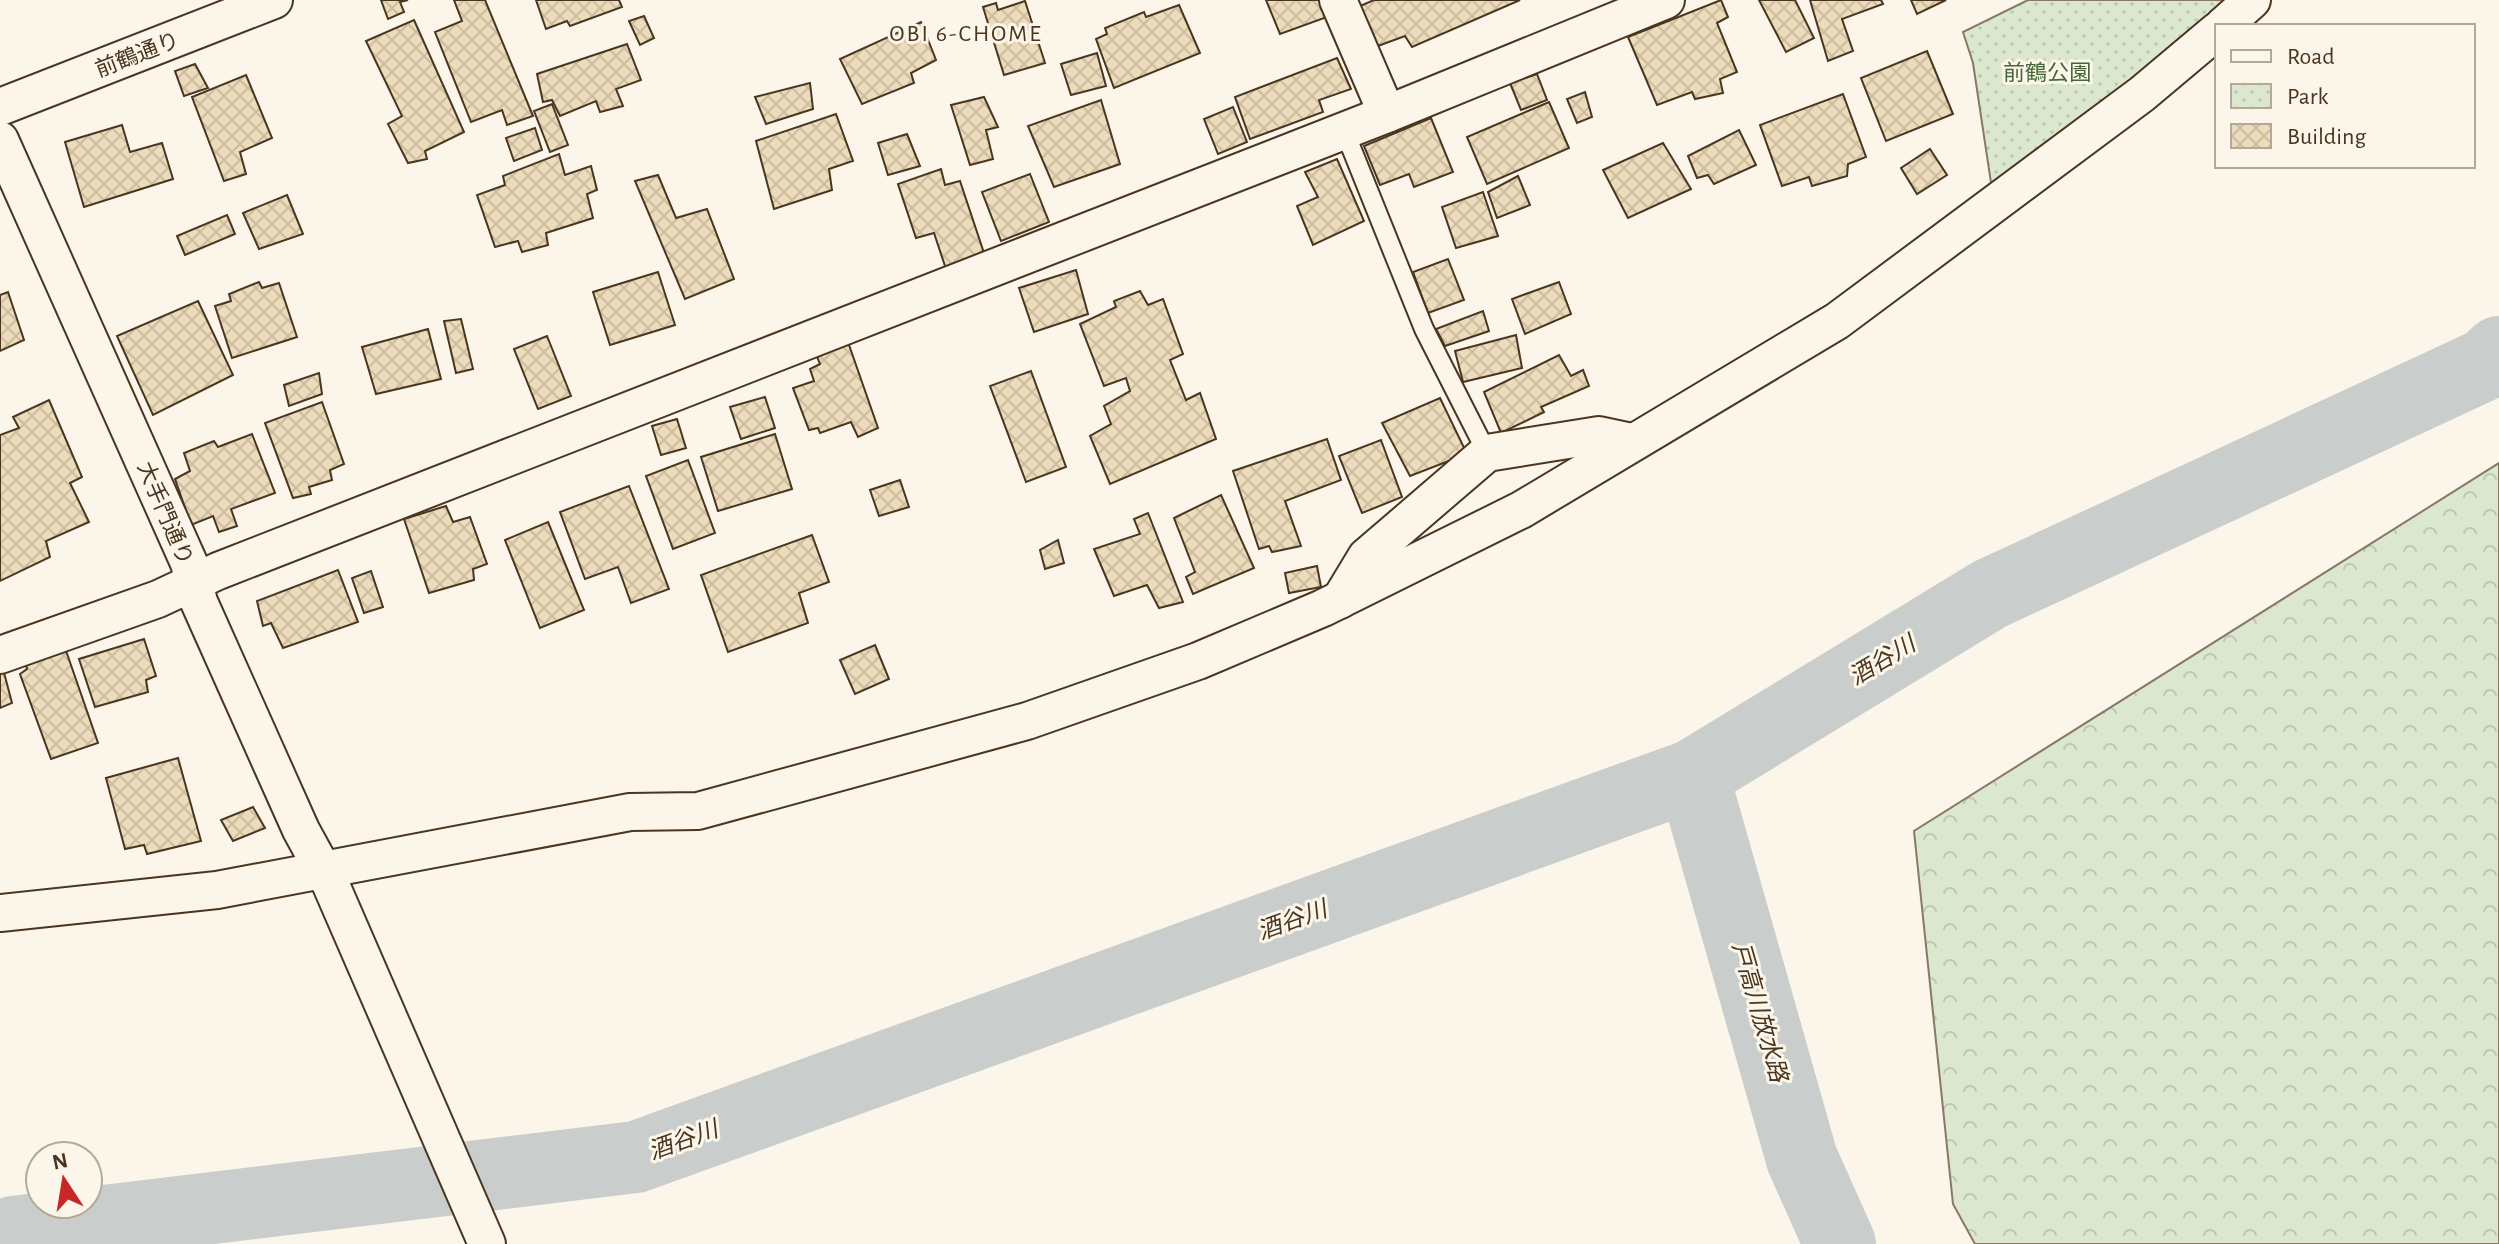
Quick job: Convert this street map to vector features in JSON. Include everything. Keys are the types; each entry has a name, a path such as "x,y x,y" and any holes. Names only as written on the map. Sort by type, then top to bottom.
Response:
{"street":[{"name":"前鶴通り","path":"0,107 274,0"},
{"path":"1338,0 1387,114"},
{"path":"0,655 194,582 1387,114 1666,0"},
{"path":"2225,24 2252,0"},
{"path":"0,913 327,878 630,812 698,811 1027,721 1198,661 1340,600 1521,510 1837,321 2142,94 2215,33"},
{"name":"大手門通り","path":"0,140 189,563 199,602 301,830 327,878 487,1244"},
{"path":"1340,600 1366,557 1487,453 1599,435 1632,442"}],"lane":[{"path":"1344,130 1424,329 1487,453"}],"green space":[{"name":"前鶴公園","path":"2028,0 2251,0 2219,24 2215,24 2215,27 1993,196 1973,63 1963,32"},
{"path":"2499,463 2499,1244 1975,1244 1953,1204 1914,831"}],"building":[{"path":"381,0 408,0 400,2 404,12 388,19"},
{"path":"454,0 485,0 533,116 507,125 502,110 471,122 435,32 462,21"},
{"path":"536,0 619,0 622,7 570,26 567,21 546,29"},
{"path":"1266,0 1319,0 1327,17 1280,34"},
{"path":"1374,0 1520,0 1412,47 1405,36 1378,46 1360,6"},
{"path":"1721,0 1728,17 1717,23 1737,72 1720,79 1723,93 1695,99 1692,92 1657,105 1628,37"},
{"path":"1759,0 1795,0 1814,38 1786,52"},
{"path":"1810,0 1881,0 1883,4 1842,19 1853,51 1828,61"},
{"path":"1911,0 1946,0 1917,14"},
{"path":"1025,1 1045,63 1004,75 983,7 996,3 998,10"},
{"path":"1179,5 1200,53 1114,88 1096,39 1107,34 1105,28 1144,12 1146,17"},
{"path":"644,16 654,38 640,45 629,21"},
{"path":"414,20 464,132 425,151 427,159 408,163 388,124 402,116 366,41"},
{"path":"921,22 936,60 911,73 914,83 862,104 840,59"},
{"path":"627,44 641,80 616,89 623,106 600,112 596,101 560,116 552,100 543,102 537,74"},
{"path":"1927,51 1953,114 1886,141 1861,78"},
{"path":"1097,53 1106,86 1071,95 1061,64"},
{"path":"1337,58 1351,89 1319,100 1323,112 1250,139 1235,97"},
{"path":"195,64 208,88 184,96 175,71"},
{"path":"1537,74 1547,100 1521,110 1510,83"},
{"path":"246,75 272,138 240,152 246,174 224,181 192,97"},
{"path":"810,83 813,109 766,124 755,97"},
{"path":"1585,92 1592,117 1577,123 1567,99"},
{"path":"1843,94 1866,157 1848,164 1847,176 1812,186 1809,177 1782,186 1760,125"},
{"path":"984,97 998,127 986,130 993,159 970,165 951,105"},
{"path":"1101,100 1120,164 1054,187 1028,126"},
{"path":"1549,102 1569,148 1487,184 1467,137"},
{"path":"552,104 568,145 550,152 534,111"},
{"path":"1233,107 1247,142 1218,154 1204,119"},
{"path":"836,114 853,161 829,169 832,190 774,209 756,141"},
{"path":"1431,118 1453,172 1414,187 1409,174 1380,185 1364,146"},
{"path":"122,125 130,152 162,143 173,179 84,207 65,142"},
{"path":"535,128 542,150 514,161 506,138"},
{"path":"1739,130 1756,165 1714,184 1708,175 1697,178 1688,156"},
{"path":"907,134 920,166 888,175 878,143"},
{"path":"1663,143 1691,189 1628,218 1603,170"},
{"path":"1930,149 1947,175 1917,194 1901,168"},
{"path":"559,154 565,175 591,166 597,190 587,194 593,218 546,233 548,245 522,252 518,241 495,247 477,195 505,185 503,176"},
{"path":"1337,159 1364,221 1313,245 1297,206 1318,197 1305,172"},
{"path":"941,169 945,185 960,181 985,256 946,269 934,233 916,238 898,184"},
{"path":"1030,174 1049,222 1001,241 982,192"},
{"path":"658,175 676,218 707,209 734,279 685,299 635,181"},
{"path":"1518,176 1530,205 1497,218 1488,192"},
{"path":"1483,192 1498,236 1456,248 1442,207"},
{"path":"287,195 303,234 259,249 243,213"},
{"path":"227,215 235,234 185,255 177,236"},
{"path":"1448,259 1464,300 1428,313 1413,272"},
{"path":"1076,270 1088,314 1034,332 1019,288"},
{"path":"658,272 675,325 610,345 593,292"},
{"path":"259,282 262,288 279,283 297,337 232,358 215,306 231,301 229,294"},
{"path":"1559,282 1571,314 1525,334 1512,299"},
{"path":"1140,291 1148,305 1163,299 1183,354 1170,360 1186,400 1200,393 1216,439 1110,484 1090,436 1111,424 1104,406 1130,391 1126,378 1104,386 1080,324 1116,307 1114,301"},
{"path":"8,292 24,340 0,351 0,295"},
{"path":"198,301 233,375 153,415 117,336"},
{"path":"1483,311 1489,331 1445,346 1436,329"},
{"path":"461,319 473,369 456,373 444,321"},
{"path":"428,329 441,379 376,394 362,347"},
{"path":"1516,335 1522,368 1463,382 1455,351"},
{"path":"547,336 571,396 538,409 514,349"},
{"path":"848,342 878,428 858,437 851,422 820,433 818,428 809,430 793,388 814,381 810,369 820,364 816,354"},
{"path":"1559,355 1571,376 1583,370 1589,386 1541,407 1544,412 1501,433 1484,392"},
{"path":"1031,371 1066,467 1026,482 990,386"},
{"path":"319,373 322,394 289,406 284,385"},
{"path":"765,397 775,428 741,439 730,407"},
{"path":"1440,398 1467,454 1410,476 1382,423"},
{"path":"49,400 82,477 70,483 89,522 46,541 50,557 0,581 0,435 19,428 13,417"},
{"path":"322,402 344,464 330,470 332,480 309,487 311,494 293,498 265,423"},
{"path":"677,419 686,448 661,455 652,426"},
{"path":"252,434 275,493 231,509 237,526 219,532 213,516 191,525 175,479 190,471 184,453 214,441 218,447"},
{"path":"775,434 792,489 718,511 701,457"},
{"path":"1327,439 1341,480 1285,501 1301,546 1272,552 1269,546 1259,549 1233,471"},
{"path":"1381,440 1402,497 1362,513 1339,456"},
{"path":"688,460 715,533 673,549 646,476"},
{"path":"900,480 909,507 879,516 870,490"},
{"path":"629,486 669,589 631,603 618,567 585,579 560,512"},
{"path":"1221,495 1254,568 1193,594 1186,577 1195,572 1174,518"},
{"path":"446,506 453,522 470,517 487,564 473,569 474,580 429,593 404,519"},
{"path":"1148,513 1183,602 1159,608 1147,585 1114,596 1094,549 1140,534 1134,519"},
{"path":"548,522 584,610 540,628 505,540"},
{"path":"812,535 829,582 799,593 808,623 728,652 701,575"},
{"path":"1058,540 1064,563 1045,569 1040,550"},
{"path":"1317,566 1321,587 1289,593 1285,573"},
{"path":"338,570 358,622 283,648 271,623 263,626 257,601"},
{"path":"371,571 383,607 364,613 352,578"},
{"path":"144,639 156,676 146,680 148,692 95,707 79,659"},
{"path":"64,645 98,743 51,759 20,674 27,669 24,659"},
{"path":"875,645 889,679 855,694 840,660"},
{"path":"0,666 12,703 0,708"},
{"path":"178,758 201,841 147,854 144,845 125,849 106,778"},
{"path":"253,807 265,828 233,841 221,820"}],"waterway":[{"name":"酒谷川","path":"0,1237 13,1232 636,1157 1693,775 1990,594 2486,364 2499,352"},
{"name":"戸高川放水路","path":"1693,775 1802,1159 1840,1244"}],"district":[{"name":"OBI 6-CHOME","path":"966,33"}]}
